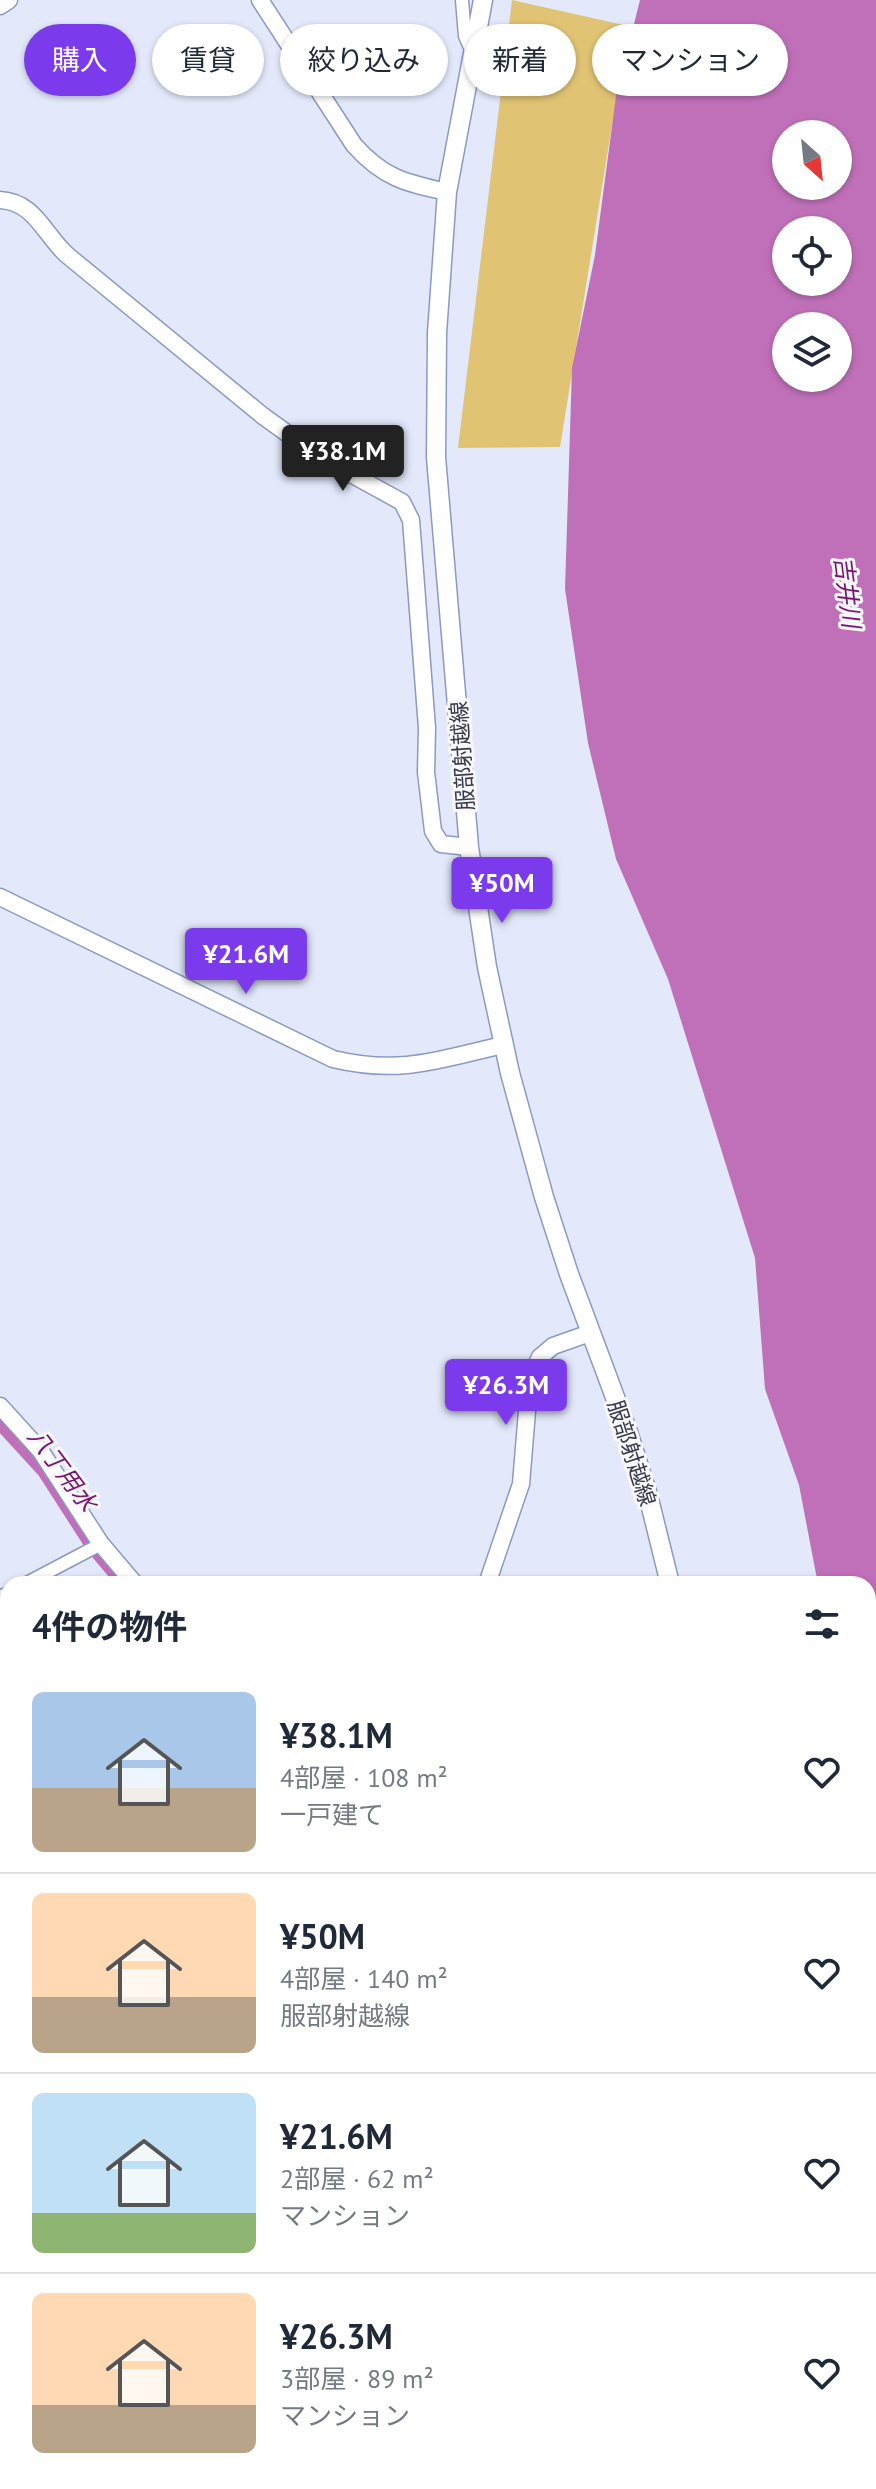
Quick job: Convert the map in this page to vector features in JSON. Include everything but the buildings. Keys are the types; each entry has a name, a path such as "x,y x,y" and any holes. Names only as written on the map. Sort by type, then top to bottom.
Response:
{"main road":[{"name":"服部射越線","path":"479,24 483,0"},
{"name":"服部射越線","path":"465,96 447,192 437,333 436,457 469,847 487,967 503,1045 544,1197 590,1333 628,1432 668,1576"}],"street":[{"path":"0,6 9,0"},
{"path":"260,0 366,159 404,182 447,192"},
{"path":"462,0 464,24"},
{"path":"0,200 27,207 54,244 263,416 320,457 402,502 411,520 427,728 426,772 433,831 441,844 469,847"},
{"path":"0,897 333,1059 386,1068 418,1065 503,1045"},
{"path":"490,1576 521,1484 533,1372 540,1357 553,1346 590,1333"},
{"path":"0,1406 40,1450 101,1544 128,1576"},
{"path":"40,1576 101,1544"}],"shaded area":[{"path":"512,0 619,24 592,24 592,96 617,96 560,447 458,448 500,96 576,96 576,24 509,24"}],"water":[{"name":"吉井川","path":"640,0 876,0 876,1576 817,1576 799,1485 765,1389 755,1258 668,979 616,859 588,743 565,589 572,368 595,255 616,96 788,96 788,24 634,24"}],"waterway":[{"name":"八丁用水","path":"0,1425 43,1472 88,1542"},
{"name":"八丁用水","path":"96,1553 115,1576"}]}
